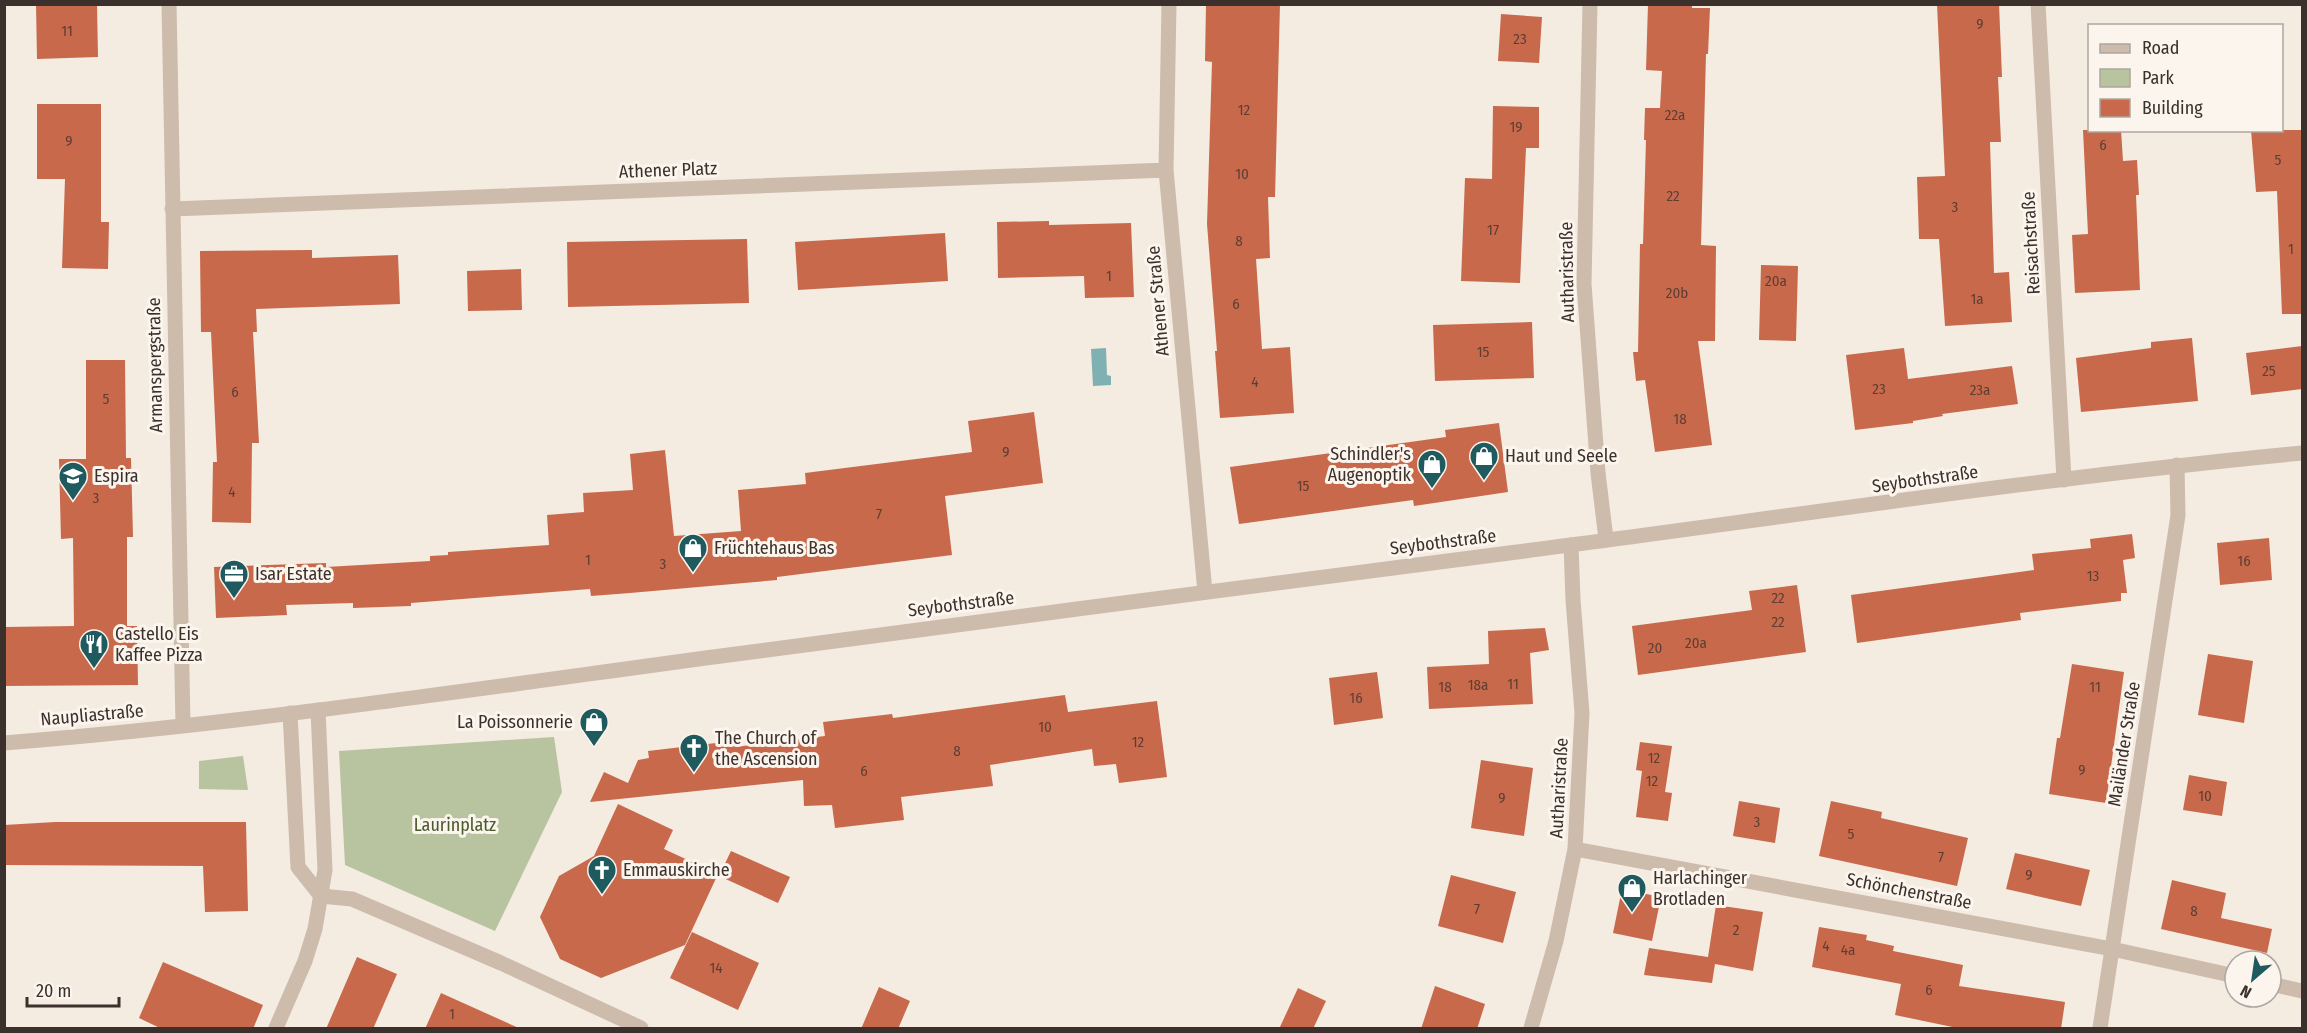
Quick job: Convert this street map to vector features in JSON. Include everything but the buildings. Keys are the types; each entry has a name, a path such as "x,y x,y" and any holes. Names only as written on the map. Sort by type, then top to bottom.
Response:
{"street":[{"name":"Armanspergstraße","path":"169,4 183,725"},
{"name":"Athener Straße","path":"1169,4 1166,170 1205,592"},
{"name":"Autharistraße","path":"1590,4 1584,284 1598,473 1606,539"},
{"name":"Reisachstraße","path":"2038,4 2064,480"},
{"name":"Athener Platz","path":"172,209 1166,170"},
{"name":"Seybothstraße","path":"318,710 992,619 2177,465 2302,453"},
{"name":"Mailänder Straße","path":"2100,1029 2178,515 2177,465"},
{"name":"Autharistraße","path":"1531,1029 1556,941 1575,849 1582,713 1571,545"},
{"path":"183,725 318,710 325,870 315,929 305,961 276,1029"},
{"path":"290,713 298,867 321,896 352,899 501,963 641,1029"},
{"name":"Naupliastraße","path":"4,743 183,725"},
{"name":"Schönchenstraße","path":"1575,849 2112,949 2223,973"},
{"path":"2283,987 2302,991"}],"green space":[{"name":"Laurinplatz","path":"554,737 562,792 495,931 345,865 339,751"},
{"path":"243,756 248,790 199,789 199,761"}],"water":[{"path":"1106,348 1107,375 1111,376 1111,385 1093,386 1091,349"}],"place":[{"name":"Haut und Seele","path":"1484,482"},
{"name":"Schindler's Augenoptik","path":"1432,490"},
{"name":"Espira","path":"73,502"},
{"name":"Früchtehaus Bas","path":"693,574"},
{"name":"Isar Estate","path":"234,600"},
{"name":"Castello Eis Kaffee Pizza","path":"94,670"},
{"name":"La Poissonnerie","path":"594,748"},
{"name":"The Church of the Ascension","path":"694,774"},
{"name":"Emmauskirche","path":"602,896"},
{"name":"Harlachinger Brotladen","path":"1632,914"}]}
